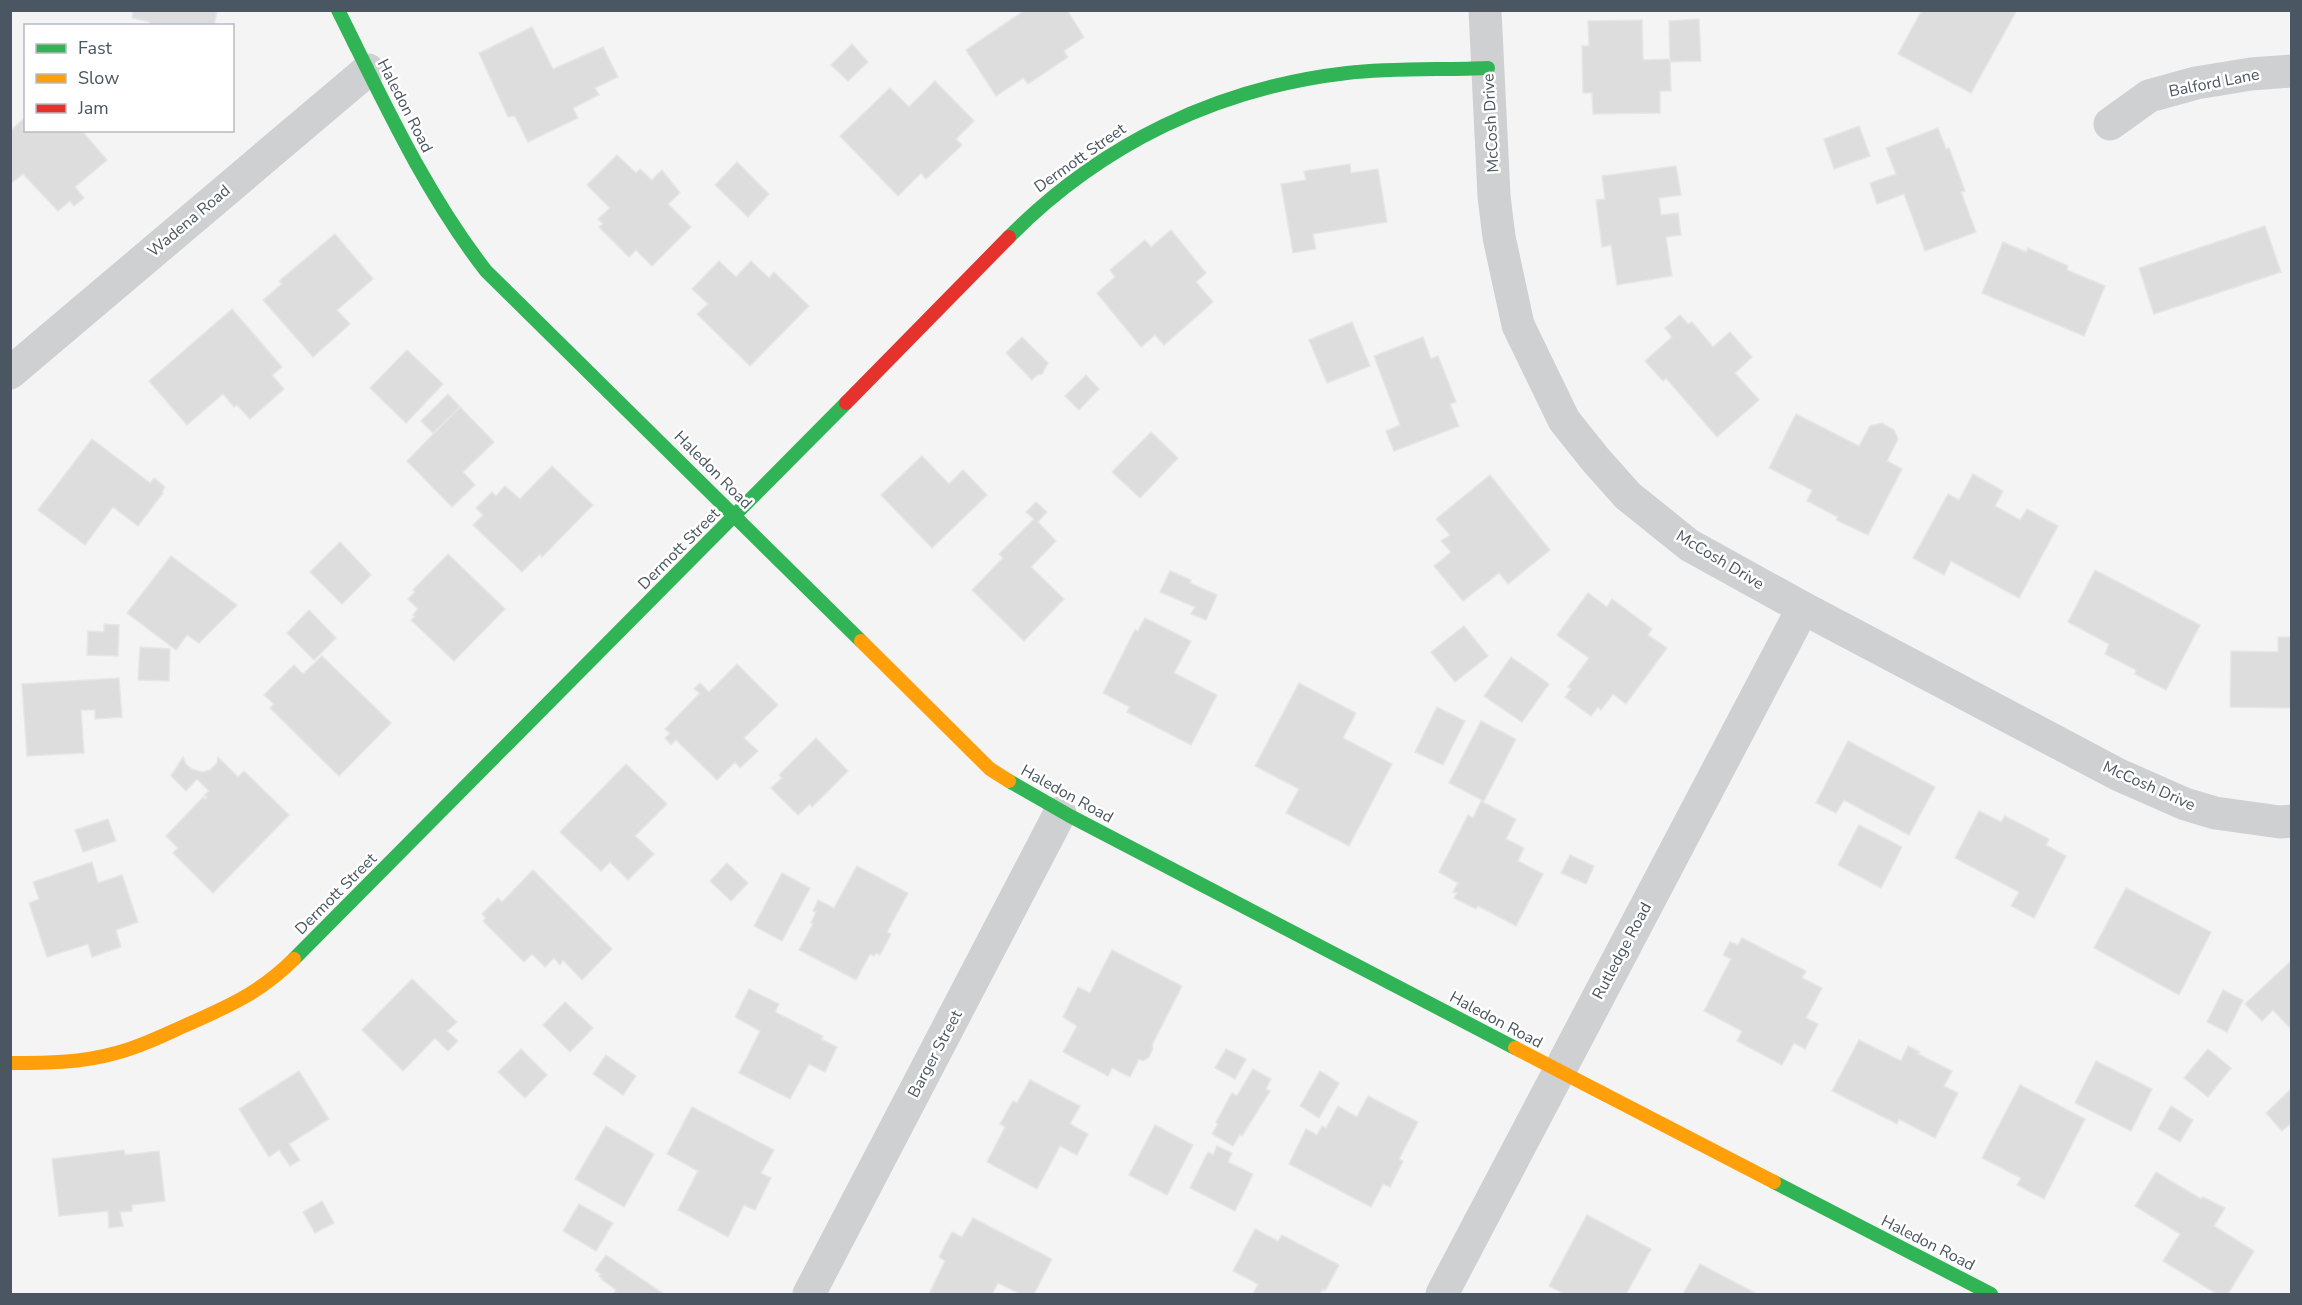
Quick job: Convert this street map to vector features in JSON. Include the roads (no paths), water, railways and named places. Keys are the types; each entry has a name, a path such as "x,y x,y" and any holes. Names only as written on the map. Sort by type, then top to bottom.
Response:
{"street":[{"name":"Haledon Road","path":"338,10 426,184 469,250 495,279 736,515 990,769 1060,813 1121,842 1991,1294"},
{"name":"McCosh Drive","path":"1485,10 1494,196 1499,237 1518,325 1564,420 1628,496 1689,545 1803,609 2119,775 2185,804 2215,813 2280,822 2292,821"},
{"name":"Dermott Street","path":"10,1063 59,1063 114,1054 147,1043 244,999 283,970 1031,215 1056,192 1121,146 1178,116 1217,100 1280,84 1348,73 1488,68"},
{"name":"Wadena Road","path":"10,373 368,70"},
{"name":"Balford Lane","path":"2110,124 2149,96 2196,83 2292,70"},
{"name":"Rutledge Road","path":"1442,1294 1803,609"},
{"name":"Barger Street","path":"809,1294 1060,813"}]}
